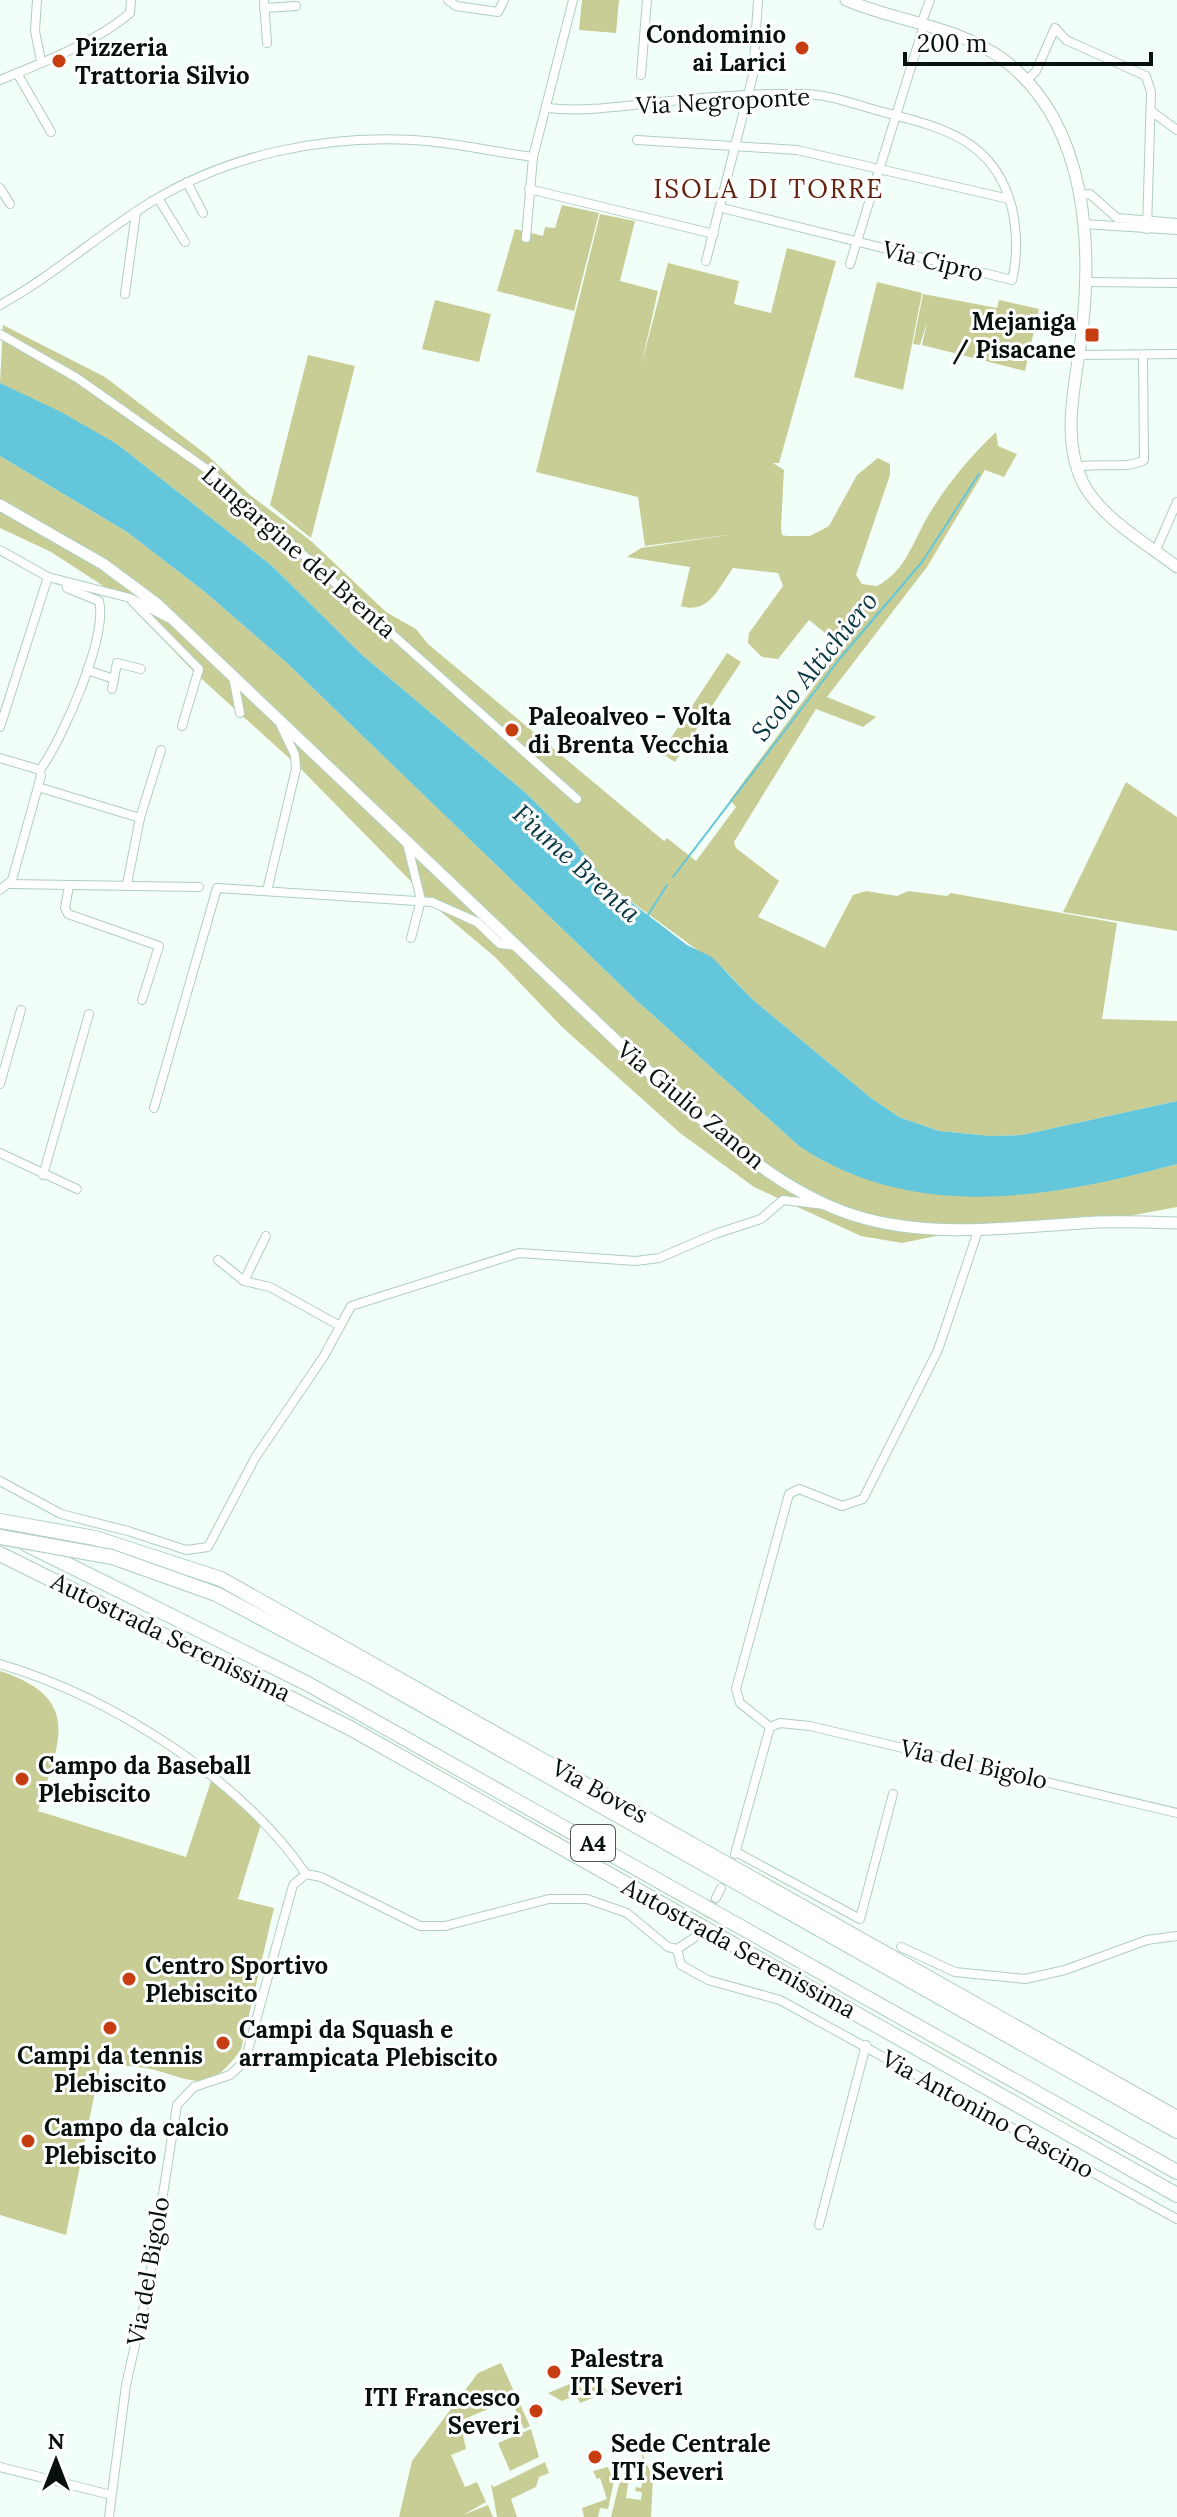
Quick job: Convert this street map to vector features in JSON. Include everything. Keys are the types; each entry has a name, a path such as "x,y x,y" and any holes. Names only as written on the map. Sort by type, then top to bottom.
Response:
{"highway":[{"name":"Via Boves","path":"0,1521 95,1538 221,1579 1177,2118"},
{"name":"Via Boves","path":"0,1534 138,1564 216,1594 270,1621 1177,2131"},
{"name":"Autostrada Serenissima","path":"0,1534 308,1684 1177,2172"},
{"name":"Autostrada Serenissima","path":"0,1554 350,1728 1177,2195"}],"street":[{"path":"37,0 35,31 41,61"},
{"path":"0,80 124,18 130,13 131,0"},
{"path":"448,0 456,6 498,12 504,0"},
{"path":"526,238 533,157 573,0"},
{"path":"641,75 647,0"},
{"path":"706,261 722,208 753,75 758,0"},
{"path":"846,0 985,48 1027,80 1060,135 1079,195 1087,282 1071,417 1076,467 1098,504 1177,567"},
{"path":"922,25 930,0"},
{"path":"267,43 264,4 296,6"},
{"name":"Via Cipro","path":"850,264 922,25"},
{"path":"1027,80 1036,71 1055,28 1066,40 1146,76 1151,111 1147,225"},
{"path":"17,73 51,132"},
{"name":"Via Negroponte","path":"547,108 608,108 749,95 805,94 896,115 956,136 982,151 996,168 1009,199 1016,244 1012,280"},
{"path":"1151,111 1177,130"},
{"path":"637,140 797,150 1009,199"},
{"path":"0,305 158,198 187,182 256,156 371,141 430,141 533,157"},
{"path":"187,182 203,213"},
{"path":"0,188 10,204"},
{"path":"529,189 714,234"},
{"path":"1079,195 1090,194 1117,218 1177,230"},
{"path":"158,198 185,242"},
{"path":"722,208 855,242"},
{"path":"125,294 136,212"},
{"path":"1084,224 1177,223"},
{"name":"Via Cipro","path":"855,242 1012,280"},
{"path":"1087,282 1177,283"},
{"name":"Lungargine del Brenta","path":"0,334 89,386 208,470 577,799"},
{"path":"1078,355 1177,354"},
{"path":"1076,467 1092,463 1137,464 1144,460 1143,355"},
{"path":"1156,550 1177,502"},
{"name":"Via Giulio Zanon","path":"0,505 103,564 173,618 708,1125 793,1186 826,1204 892,1224 979,1228 1095,1222 1177,1223"},
{"name":"Via Giulio Zanon","path":"0,550 48,577 130,598 173,618"},
{"path":"0,727 48,577"},
{"path":"10,884 40,770 74,711 87,670 100,605 95,598 67,588 66,582"},
{"path":"130,598 199,669 182,726"},
{"path":"87,670 113,684 117,663 141,669"},
{"path":"234,674 240,713"},
{"path":"0,685 12,689"},
{"name":"Via Giulio Zanon","path":"267,891 296,772 295,755 281,726 283,721"},
{"path":"127,884 140,818 145,814 161,750"},
{"path":"0,758 40,770"},
{"path":"38,787 140,818"},
{"path":"405,839 421,900 411,938"},
{"path":"0,890 10,884 199,887"},
{"path":"69,886 65,908 68,914 159,946 142,1000"},
{"name":"Via Giulio Zanon","path":"154,1108 217,888 421,900 452,908 477,922 500,944 517,946"},
{"path":"0,1084 21,1010"},
{"path":"43,1175 89,1014"},
{"path":"0,1153 77,1189"},
{"path":"0,1481 61,1514 186,1550 208,1547 255,1458 324,1356 351,1306 505,1256 536,1252 636,1261 659,1258 761,1219 783,1200 819,1206 826,1204"},
{"path":"770,1727 740,1703 736,1689 789,1494 799,1489 842,1506 863,1499 938,1350 979,1228"},
{"path":"244,1281 266,1236"},
{"path":"218,1260 244,1281 270,1287 340,1326"},
{"path":"0,1664 72,1690 190,1760 257,1816 286,1846 306,1874 321,1877 420,1926 445,1926 549,1899 587,1899 627,1913 668,1947 677,1949 694,1938"},
{"name":"Via del Bigolo","path":"893,1794 860,1919 735,1854 770,1727 780,1723 810,1726 1177,1813"},
{"name":"Via del Bigolo","path":"109,2517 126,2385 149,2283 177,2105 194,2087 230,2075 245,2061 293,1885 306,1874"},
{"path":"716,1898 721,1888"},
{"path":"901,1947 955,1972 1025,1979 1065,1970 1147,1940 1177,1936"},
{"name":"Via Antonino Cascino","path":"677,1949 681,1965 708,1980 780,2000 1177,2219"},
{"path":"819,2225 866,2045"},
{"path":"0,2469 111,2495"}],"green space":[{"path":"582,0 619,0 616,33 579,30"},
{"path":"562,205 599,213 574,311 497,291 515,229 543,236 545,227 555,228"},
{"path":"600,214 635,221 620,281 658,291 641,366 668,263 739,281 734,304 771,313 787,248 836,261 779,463 773,463 784,470 781,528 782,535 787,536 810,536 829,526 857,475 878,458 890,464 890,475 856,575 862,584 877,586 895,573 942,494 996,432 998,446 1017,454 1004,477 985,470 927,567 827,697 876,717 863,727 816,709 734,842 736,848 779,881 758,917 825,948 853,895 866,891 897,896 908,891 947,896 951,893 1117,923 1102,1019 1177,1021 1177,1101 1022,1135 991,1136 939,1131 899,1117 871,1098 752,999 726,971 606,883 573,840 527,794 361,654 271,565 117,444 0,383 3,325 105,377 207,455 250,495 311,541 386,612 416,629 428,644 664,841 667,838 696,861 736,807 730,800 843,647 809,620 778,659 762,657 748,643 749,633 783,586 778,573 733,568 712,598 699,607 691,608 681,606 690,567 627,557 641,548 734,534 645,546 638,497 536,472"},
{"path":"877,282 922,293 903,390 854,377"},
{"path":"923,294 997,308 999,300 1039,309 1025,371 922,345 927,322 920,345 913,344"},
{"path":"435,300 491,314 479,362 422,349"},
{"path":"308,355 355,366 311,538 270,505"},
{"path":"0,456 127,532 205,592 287,663 636,1000 799,1146 843,1170 889,1186 936,1194 984,1196 1033,1193 1082,1186 1177,1164 1177,1207 1113,1219 980,1227 902,1243 861,1236 754,1187 680,1133 561,1026 495,957 439,910 300,768 194,672 125,600 51,552 0,528"},
{"path":"727,653 741,662 675,762 661,753"},
{"path":"1126,782 1177,817 1177,931 1063,912"},
{"name":"Centro Sportivo Plebiscito","path":"0,1671 27,1682 45,1695 55,1710 57,1745 38,1811 186,1857 211,1781 261,1824 238,1899 274,1908 241,2049 228,2066 205,2080 181,2078 138,2067 100,2067 66,2235 0,2215"},
{"path":"501,2363 530,2426 524,2429 511,2399 460,2421 466,2449 451,2455 465,2487 477,2482 486,2502 463,2515 488,2505 493,2517 399,2517 412,2461 478,2373"},
{"path":"577,2381 583,2391 602,2384 607,2392 580,2403 576,2395 562,2401 548,2393"},
{"path":"531,2429 539,2457 510,2471 498,2443"},
{"path":"639,2446 653,2478 651,2517 611,2517 619,2484 630,2470 626,2498 641,2500 642,2492 635,2491 636,2487 641,2488 646,2470"},
{"path":"545,2462 549,2473 539,2477 536,2487 511,2499 517,2517 497,2517 491,2484 494,2487"},
{"path":"608,2467 614,2481 608,2509 600,2508 598,2517 584,2517 582,2508 607,2499 600,2478 597,2479 593,2471"}],"water":[{"name":"Fiume Brenta","path":"0,383 61,412 117,444 271,565 361,654 527,794 573,840 606,883 687,945 712,957 752,999 871,1098 899,1117 939,1131 991,1136 1022,1135 1177,1101 1177,1164 1081,1186 1032,1194 984,1197 936,1194 889,1186 843,1170 799,1146 636,1000 287,663 205,592 127,532 0,456"}],"waterway":[{"name":"Scolo Altichiero","path":"673,877 841,657 922,562 979,474"},
{"name":"Scolo Altichiero","path":"648,915 667,885"}],"tunnel":[{"path":"694,1938 716,1898"}],"place":[{"name":"Condominio ai Larici","path":"802,48"},
{"name":"Pizzeria Trattoria Silvio","path":"59,61"},
{"name":"Mejaniga / Pisacane","path":"1092,335"},
{"name":"Paleoalveo - Volta di Brenta Vecchia","path":"512,730"},
{"name":"Campo da Baseball Plebiscito","path":"22,1779"},
{"name":"Centro Sportivo Plebiscito","path":"129,1979"},
{"name":"Campi da tennis Plebiscito","path":"110,2028"},
{"name":"Campi da Squash e arrampicata Plebiscito","path":"223,2043"},
{"name":"Campo da calcio Plebiscito","path":"28,2141"},
{"name":"Palestra ITI Severi","path":"554,2372"},
{"name":"ITI Francesco Severi","path":"536,2411"},
{"name":"Sede Centrale ITI Severi","path":"595,2457"}],"district":[{"name":"ISOLA DI TORRE","path":"769,188"}]}
